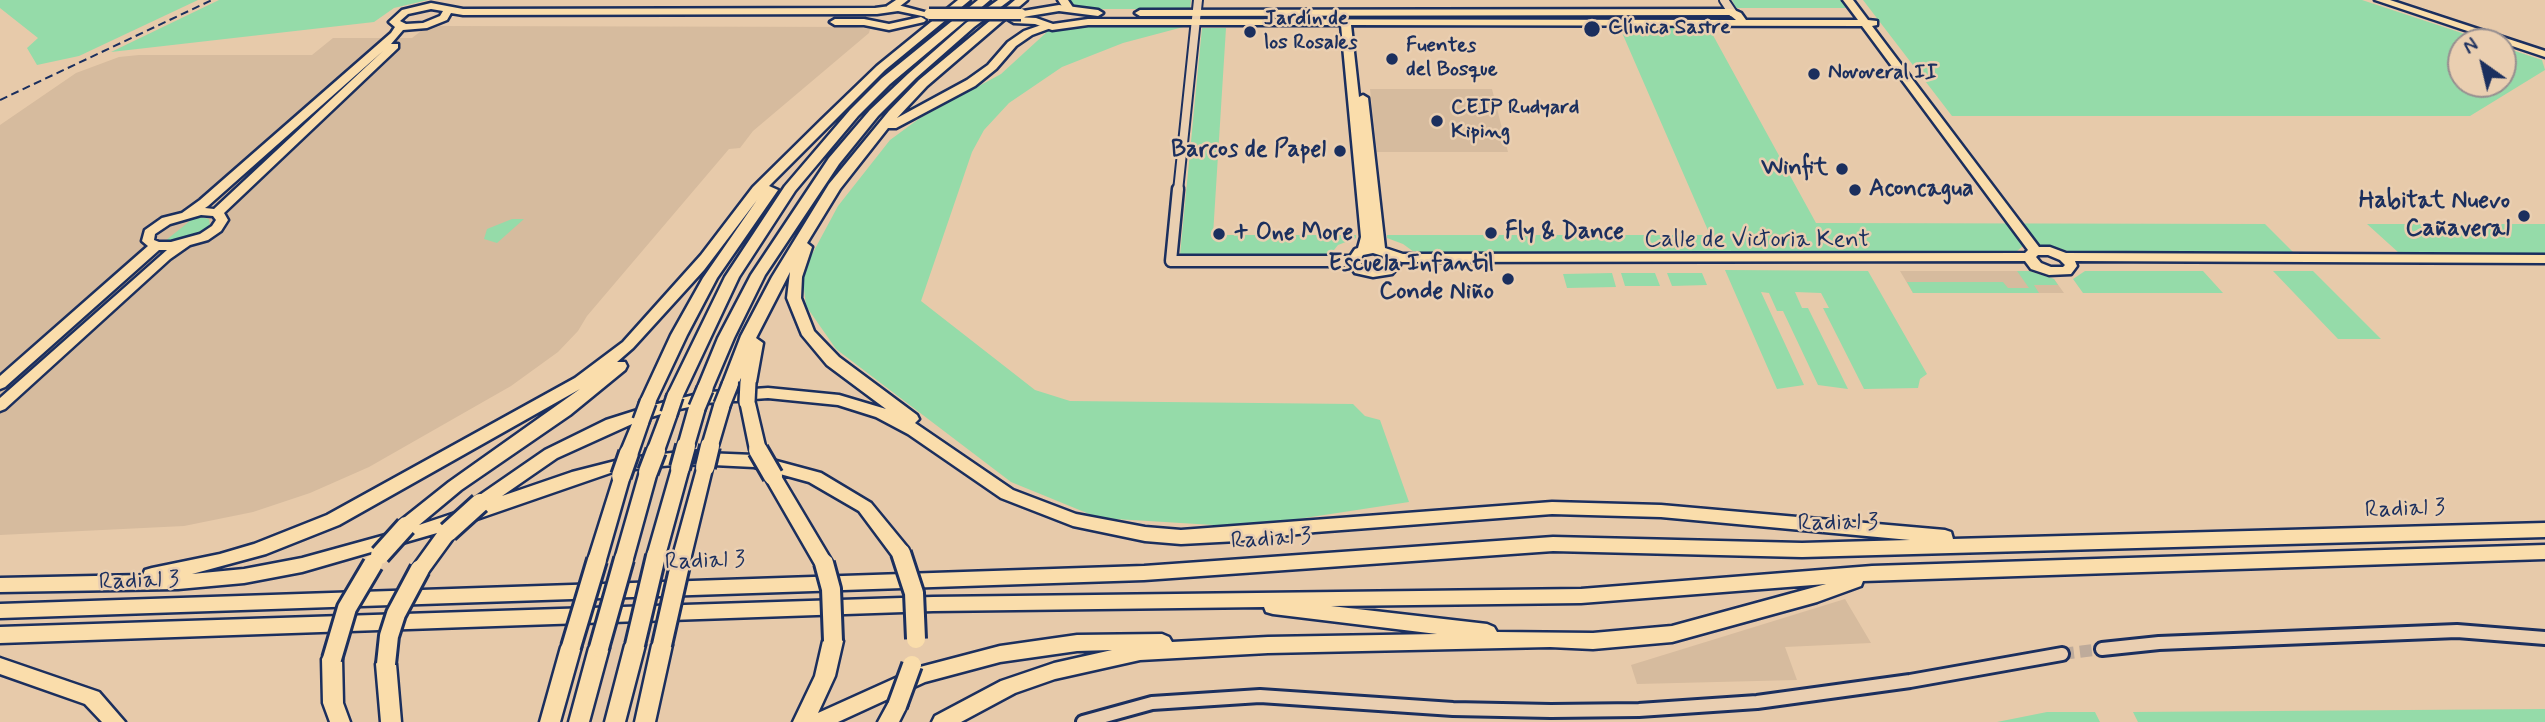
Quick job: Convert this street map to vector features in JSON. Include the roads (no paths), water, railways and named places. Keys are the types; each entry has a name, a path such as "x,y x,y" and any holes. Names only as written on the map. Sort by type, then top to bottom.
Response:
{"highway":[{"path":"340,722 333,703 332,659 347,608 377,559 406,526 455,486 564,411 616,369 645,338 758,190 881,68 912,13 968,0"},
{"path":"579,722 648,472 675,396 732,277 790,189 854,113 886,81 985,0"},
{"path":"615,722 656,556 697,408 726,338 758,275 783,233 834,161 874,113 912,76 1005,0"},
{"path":"645,722 682,556 722,405 749,336 779,277 834,187 875,136 923,83 971,40 1022,0"},
{"path":"875,136 915,111 971,83 992,67 1012,44 1041,20"},
{"path":"550,722 621,476 648,402 679,335 710,278 771,190 825,123"},
{"path":"834,187 802,251 795,277 794,299 801,323 833,361 959,455 986,481"},
{"path":"88,583 157,574 220,561 276,543 353,510 581,382 642,332 705,258"},
{"path":"779,277 756,336 747,402 758,450 824,563 831,589 833,641 811,718"},
{"path":"391,722 386,664 389,636 396,614 420,569 448,532 480,503 551,454 638,415 705,398 768,393 839,400 881,413 914,430 986,481 1034,506 1112,530 1181,537 1552,508 1661,511 2014,543"},
{"path":"0,585 198,581 302,565 429,529 612,466 680,458 754,461 815,477 865,507 882,525 901,553 914,593 916,639 912,665 892,714"},
{"name":"Radial 3","path":"0,611 1133,574 1553,544 1801,550 2545,530"},
{"name":"Radial 3","path":"0,635 933,604 1581,596 1872,573 2545,552"},
{"path":"1204,600 1550,639 1592,641 1672,634 1810,597 1872,573"},
{"path":"942,722 1008,687 1054,671 1140,652 1268,645 1550,639"},
{"path":"811,718 920,675 1031,649 1121,640 1268,645"},
{"path":"0,666 92,698 115,722"}],"main road":[{"path":"1344,0 1350,18 1376,237 1380,250 1394,261"},
{"path":"1352,0 1350,18 1367,237 1364,250"},
{"path":"1849,0 1870,23"},
{"path":"1856,0 2033,258 2058,272 2068,270 2067,261"},
{"path":"2371,0 2456,28"},
{"path":"2380,0 2545,56"},
{"path":"912,13 889,27 870,23 435,23 419,27 395,25 395,19 413,9 431,6 448,10 877,11 1041,20 1070,11"},
{"path":"1041,20 1053,8 1196,18 1870,23"},
{"path":"435,23 444,18 448,10"},
{"path":"870,23 870,15 877,11"},
{"path":"1350,18 1732,12 1742,21 1738,23"},
{"path":"156,246 147,238 153,228 204,203 395,35 400,27"},
{"path":"188,213 217,213 407,34 419,27"},
{"path":"2517,48 2545,56"},
{"path":"0,406 166,256 218,228 222,220 217,213"},
{"path":"0,384 156,246 184,244"},
{"path":"1353,261 1356,254 1364,250 1380,250"},
{"path":"2033,258 2050,251 2067,261 2545,265"},
{"name":"Calle de Victoria Kent","path":"1353,261 1360,270 1373,273 1387,271 1394,261 2033,258"},
{"path":"2363,262 2545,259"}],"street":[{"path":"1198,0 1171,261 1353,261"},
{"path":"1724,0 1732,12"},
{"path":"2102,649 2159,643 2456,631 2545,638"},
{"path":"1083,722 1152,703 1247,696 1453,709 1537,711 1639,710 1733,704 1809,696 2062,654"}],"tunnel":[{"path":"2062,654 2102,649"}],"railway":[{"path":"0,100 212,0"}],"place":[{"name":"Clínica Sastre","path":"1592,29"},
{"name":"Jardín de los Rosales","path":"1250,32"},
{"name":"Fuentes del Bosque","path":"1392,59"},
{"name":"Novoveral II","path":"1814,74"},
{"name":"CEIP Rudyard Kiping","path":"1437,121"},
{"name":"Barcos de Papel","path":"1340,151"},
{"name":"Winfit","path":"1842,169"},
{"name":"Aconcagua","path":"1855,190"},
{"name":"Habitat Nuevo Cañaveral","path":"2524,216"},
{"name":"Fly & Dance","path":"1491,233"},
{"name":"+ One More","path":"1219,234"},
{"name":"Escuela Infantil Conde Niño","path":"1508,279"}]}
